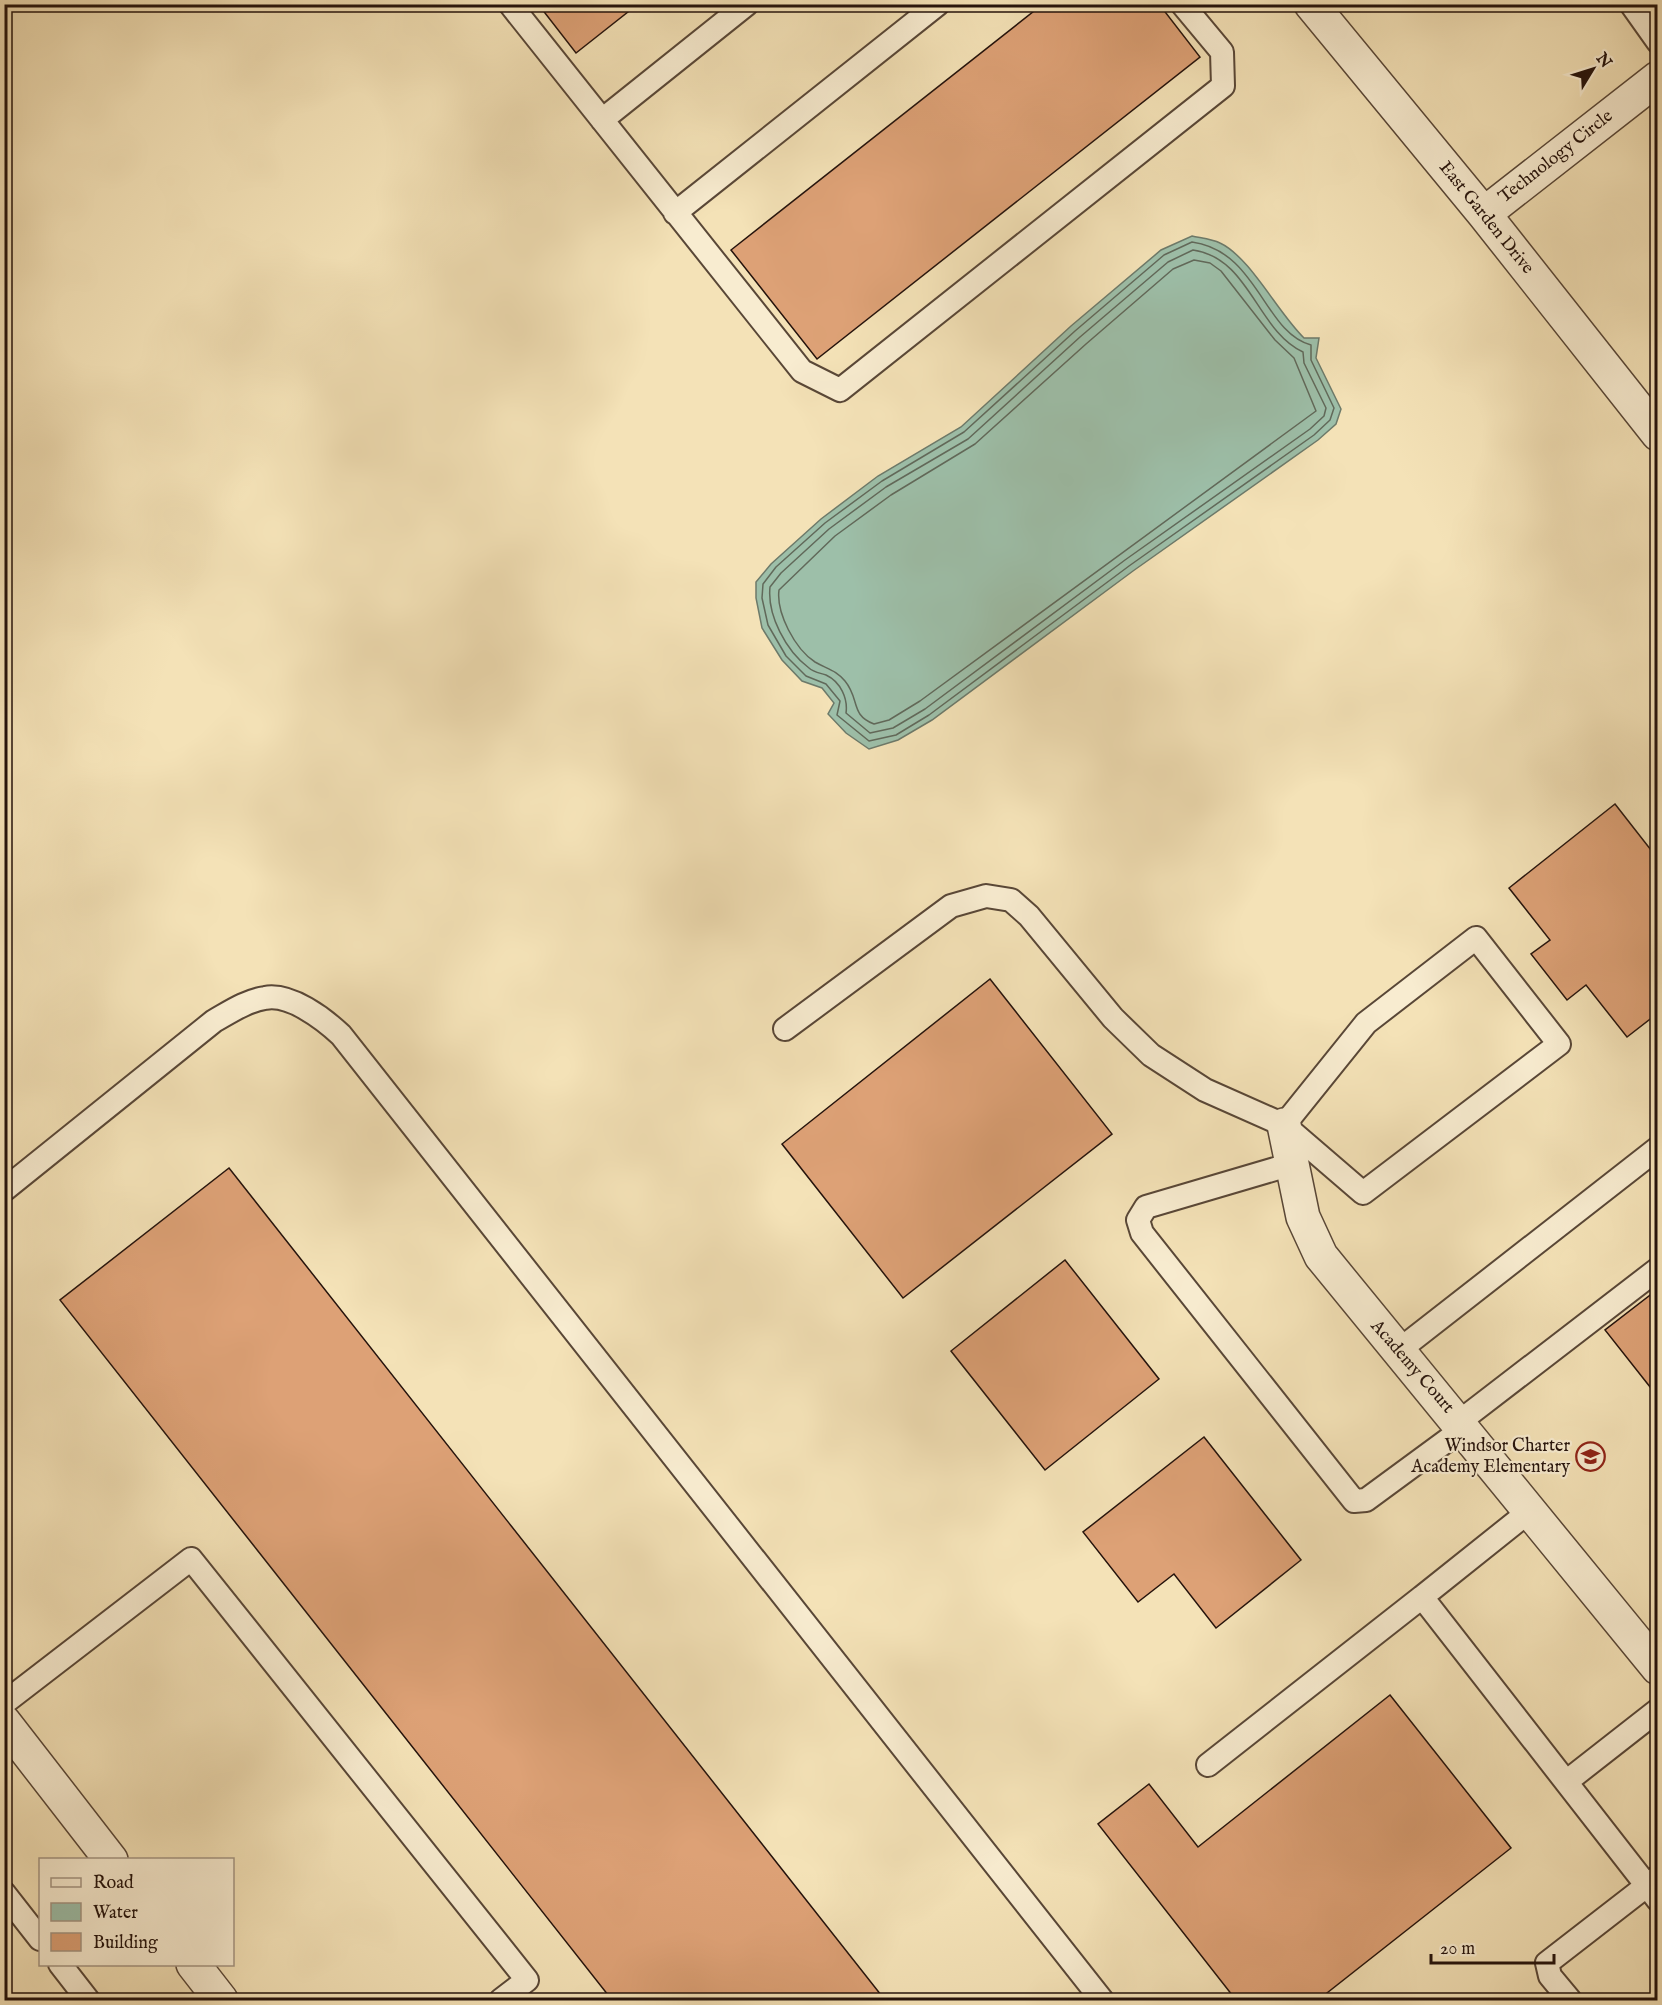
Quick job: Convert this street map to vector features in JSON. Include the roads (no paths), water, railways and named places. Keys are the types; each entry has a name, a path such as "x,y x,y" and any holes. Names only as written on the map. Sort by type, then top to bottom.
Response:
{"street":[{"name":"East Garden Drive","path":"1311,4 1484,214 1658,434"},
{"name":"Technology Circle","path":"1484,214 1658,78"},
{"name":"Academy Court","path":"1284,1125 1303,1217 1311,1238 1322,1256 1658,1668"},
{"path":"4,1722 109,1858"},
{"path":"194,1966 221,2001"}],"lane":[{"path":"510,4 802,371 840,390 1223,86 1222,52 1182,4"},
{"path":"602,120 747,4"},
{"path":"675,213 938,4"},
{"path":"1631,4 1658,42"},
{"path":"785,1029 951,906 986,896 1011,900 1029,916 1113,1018 1151,1055 1204,1090 1284,1125 1363,1193 1559,1044 1476,938 1366,1023 1284,1125"},
{"path":"4,1190 214,1021 238,1007 267,997 302,1006 325,1020 341,1035 1102,2001"},
{"path":"1398,1351 1658,1148"},
{"path":"1292,1164 1146,1207 1138,1220 1142,1233 1354,1501 1366,1500 1658,1269"},
{"path":"1208,1765 1531,1510"},
{"path":"4,1703 191,1559 527,1980 501,2001"},
{"path":"1422,1597 1566,1782 1654,1887 1547,1963 1550,1976 1570,2001"},
{"path":"1566,1782 1658,1710"},
{"path":"4,1893 39,1939"},
{"path":"61,1966 88,2001"}],"water":[{"path":"1192,236 1217,242 1231,250 1253,273 1304,338 1319,338 1316,358 1341,409 1336,424 1318,440 1133,571 932,720 898,740 869,749 846,733 828,714 834,703 822,688 802,681 782,660 762,628 756,598 756,582 771,564 821,519 878,476 961,427 1071,326 1161,250"}],"place":[{"name":"Windsor Charter Academy Elementary","path":"1591,1456"}]}
